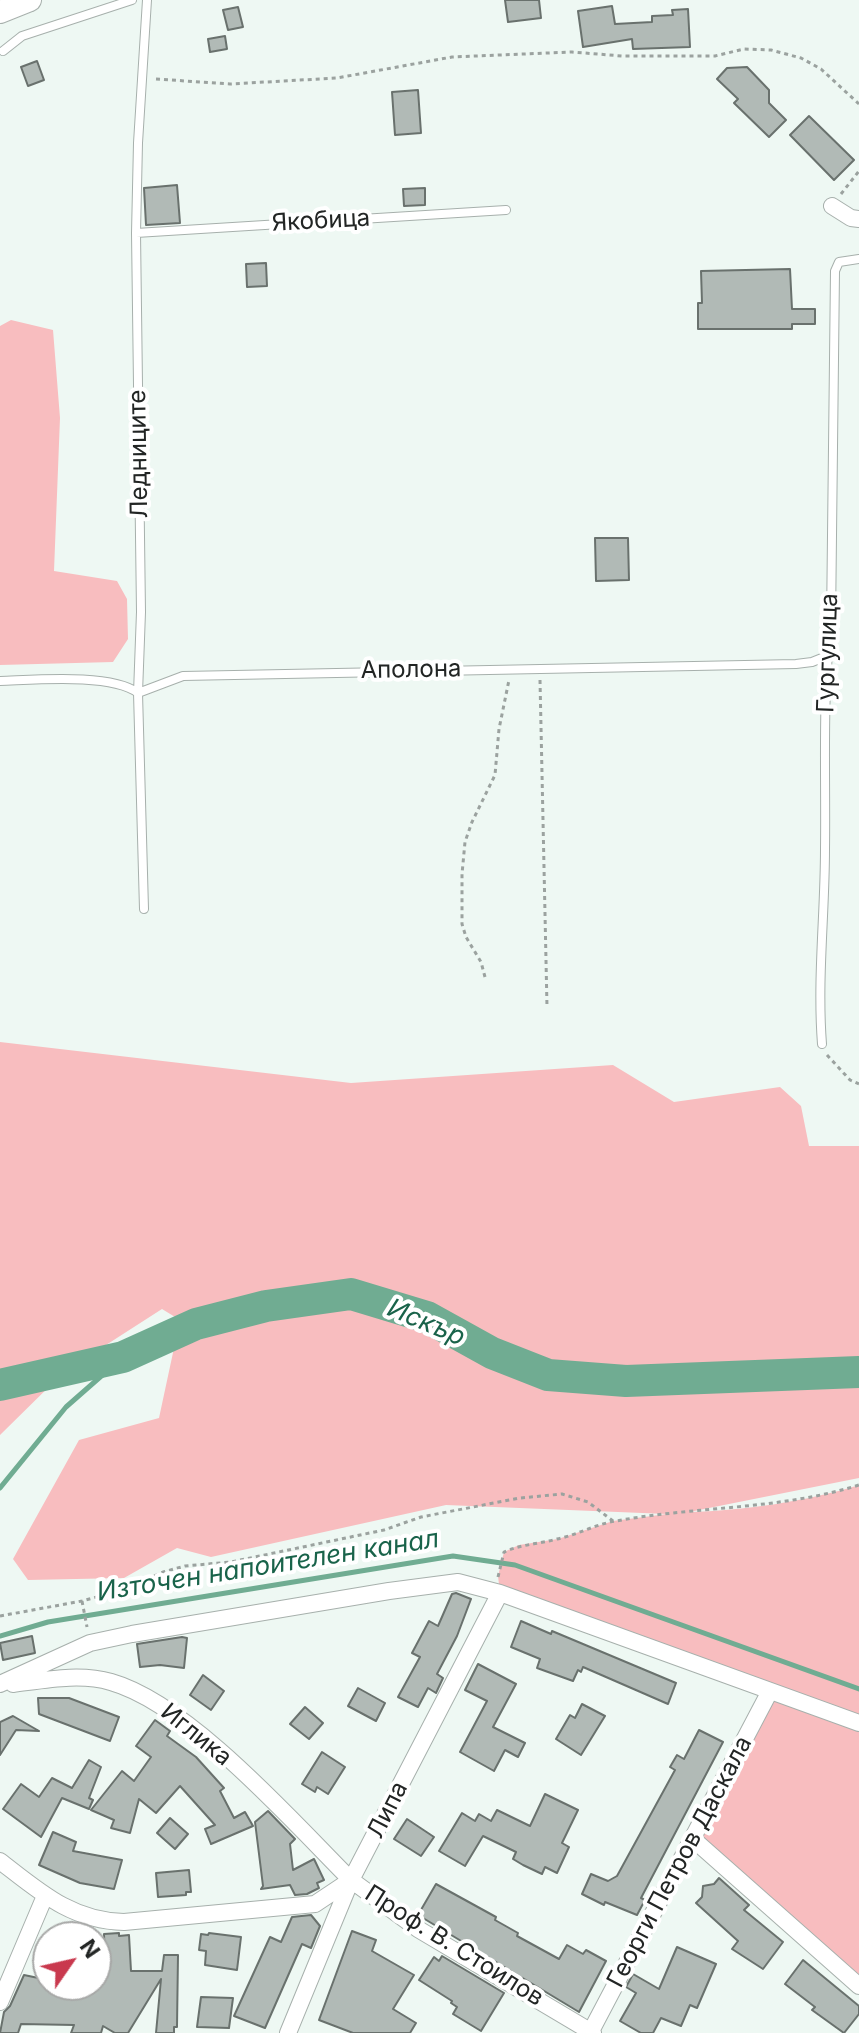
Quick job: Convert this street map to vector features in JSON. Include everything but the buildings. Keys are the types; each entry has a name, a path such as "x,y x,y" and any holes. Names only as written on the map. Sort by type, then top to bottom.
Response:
{"main road":[{"path":"0,12 30,0"}],"street":[{"path":"832,206 851,218 859,219"},
{"path":"0,1685 90,1643 389,1591 458,1582 499,1584 859,1723"},
{"name":"Липа","path":"288,2033 351,1880 499,1584"},
{"name":"Иглика","path":"0,1685 63,1678 111,1682 160,1704 215,1748 351,1880"},
{"name":"Георги Петров Даскала","path":"591,2032 770,1691"},
{"path":"693,1839 859,1986"},
{"name":"Проф. В. Стоилов","path":"0,1861 45,1896 80,1915 101,1921 124,1922 315,1904 351,1880 418,1929 591,2032"},
{"path":"0,2002 45,1896"}],"lane":[{"path":"3,51 22,36 132,0"},
{"name":"Ледниците","path":"144,909 138,693 141,612 136,233 147,0"},
{"name":"Якобица","path":"136,233 506,210"},
{"name":"Гургулица","path":"822,1044 821,952 827,656 831,623 835,271 839,262 859,259"},
{"name":"Аполона","path":"138,693 183,676 796,664 827,656"},
{"path":"0,681 75,680 118,684 138,693"}],"path":[{"path":"144,76 167,81 230,84 337,78 452,57 572,52 622,56 715,56 744,49 771,50 801,58 821,69 859,104"},
{"path":"832,206 859,171"},
{"path":"540,668 547,1007"},
{"path":"485,977 462,924 462,874 469,832 495,775 499,729 511,669"},
{"path":"822,1044 834,1064 850,1080 859,1084"},
{"path":"499,1584 504,1552 519,1545 558,1539 613,1521 783,1502 859,1485"},
{"path":"0,1616 82,1601 126,1589 163,1572 185,1566 231,1562 384,1530 421,1517 520,1498 562,1494 588,1502 613,1521"},
{"path":"82,1601 87,1629"}],"shaded area":[{"path":"11,320 53,330 60,418 54,571 117,581 127,599 128,639 113,662 0,665 0,326"},
{"path":"0,1042 351,1083 613,1065 674,1102 780,1087 801,1106 809,1146 859,1146 859,1478 689,1512 775,1504 859,1485 859,1986 693,1839 770,1691 500,1593 498,1576 504,1552 519,1545 558,1539 613,1521 667,1514 446,1505 211,1557 177,1548 124,1578 28,1580 13,1559 79,1440 159,1418 180,1320 162,1309 64,1372 0,1435"}],"waterway":[{"name":"Искър","path":"0,1385 123,1357 196,1324 266,1306 351,1294 427,1317 492,1353 548,1375 626,1381 859,1372"},
{"path":"0,1488 66,1407 123,1357"},
{"name":"Източен напоителен канал","path":"0,1636 48,1622 453,1556 515,1565 859,1689"}]}
